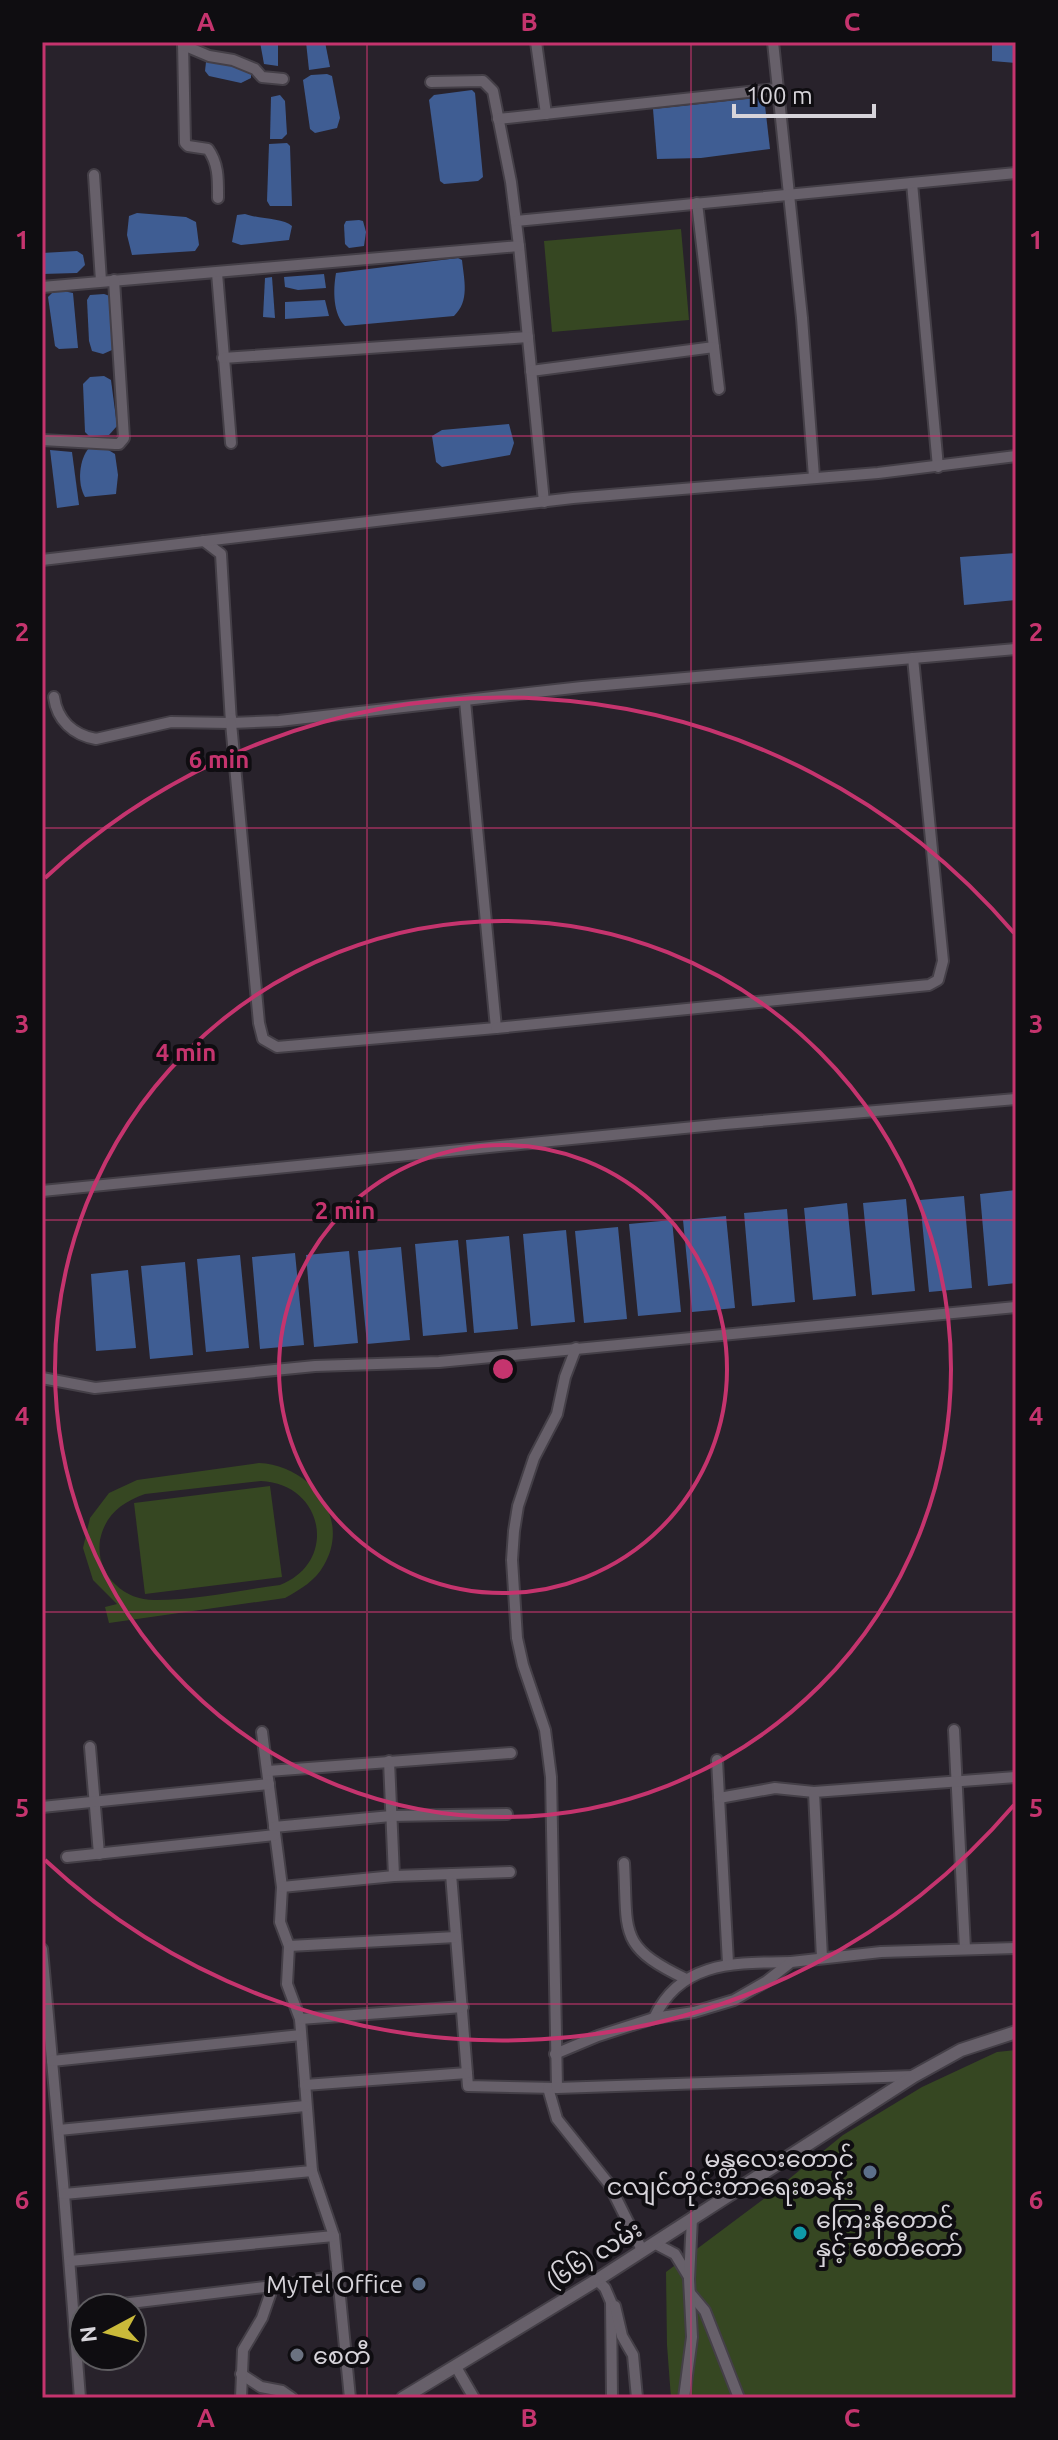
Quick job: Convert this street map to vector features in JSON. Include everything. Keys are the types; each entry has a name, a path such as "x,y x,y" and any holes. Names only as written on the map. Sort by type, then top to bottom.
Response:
{"street":[{"path":"536,42 546,114"},
{"path":"773,42 802,318 814,477"},
{"path":"218,198 217,165 213,155 203,147 185,143 183,44 209,56 233,60 255,69 262,77 283,79"},
{"path":"431,82 483,81 493,91 516,221 544,502"},
{"path":"498,119 776,89"},
{"path":"516,221 1016,173"},
{"path":"94,175 101,281"},
{"path":"912,183 938,467"},
{"path":"697,203 719,389"},
{"path":"42,287 519,246"},
{"path":"217,273 231,443"},
{"path":"42,440 119,444 124,438 114,280"},
{"path":"223,358 528,337"},
{"path":"531,371 714,347"},
{"path":"42,560 544,502 938,467 1016,456"},
{"path":"204,541 221,554 231,723 259,1023 263,1039 277,1047 929,985 938,980 943,961 913,658"},
{"path":"54,697 58,714 65,723 83,736 96,739 171,722 279,721 582,687 1016,649"},
{"path":"465,701 496,1028"},
{"path":"42,1191 1016,1099"},
{"path":"42,1378 95,1388 315,1366 439,1362 1016,1307"},
{"path":"576,1348 565,1377 557,1414 534,1458 518,1506 512,1560 517,1638 545,1730 551,1777 553,2088 557,2119 609,2184 648,2247 675,2254 689,2279"},
{"path":"954,1730 965,1949"},
{"path":"262,1732 282,1887 280,1922 289,1946 287,1984 300,2019 312,2171 334,2236 350,2398"},
{"path":"90,1747 99,1854"},
{"path":"268,1771 511,1753"},
{"path":"717,1760 728,1963"},
{"path":"389,1761 394,1876"},
{"path":"719,1798 775,1788 814,1792 1016,1777"},
{"path":"42,1807 269,1784"},
{"path":"814,1792 822,1958"},
{"path":"67,1857 391,1816 507,1814"},
{"path":"624,1863 627,1930 638,1952 686,1979"},
{"path":"282,1887 394,1876 510,1872"},
{"path":"451,1874 468,2086 553,2088 914,2076"},
{"path":"289,1946 456,1937"},
{"path":"654,2018 662,2002 686,1979 728,1963 791,1962 881,1952 1016,1948"},
{"path":"42,1949 70,2261 78,2292"},
{"path":"555,2054 654,2018 694,2012 734,2000 767,1981 791,1962"},
{"path":"300,2019 463,2007"},
{"name":"(၆၆) လမ်း","path":"403,2398 597,2280 914,2076 961,2050 1016,2032"},
{"path":"52,2061 301,2035"},
{"path":"305,2085 467,2073"},
{"path":"59,2130 305,2106"},
{"path":"64,2194 312,2171"},
{"path":"684,2398 692,2337 689,2279 692,2218"},
{"path":"70,2261 334,2236"},
{"path":"148,2301 339,2276"},
{"path":"597,2280 616,2309 622,2336 633,2355 637,2398"},
{"path":"241,2398 243,2350 262,2318 273,2286"},
{"path":"690,2293 705,2311 739,2398"},
{"path":"611,2302 612,2398"},
{"path":"456,2367 474,2398"},
{"path":"80,2398 81,2372"},
{"path":"241,2374 261,2387 282,2391 292,2398"}],"green space":[{"path":"681,229 689,320 552,332 544,241"},
{"path":"259,1463 294,1473 309,1483 329,1512 333,1529 331,1547 324,1565 302,1588 285,1598 109,1623 105,1607 117,1604 93,1580 83,1548 90,1518 109,1493 137,1480","holes":["261,1481 283,1485 299,1495 310,1509 316,1526 316,1543 310,1560 298,1574 280,1585 187,1598 144,1599 133,1596 114,1583 102,1564 100,1540 106,1523 122,1505 137,1497"]},
{"path":"270,1486 282,1577 145,1594 134,1503"},
{"path":"1016,2050 1016,2398 671,2398 666,2272 843,2135 922,2087 997,2052"}],"water":[{"path":"260,42 278,42 278,66 264,64"},
{"path":"306,42 325,42 330,67 309,70"},
{"path":"992,42 1016,42 1016,63 992,61"},
{"path":"206,62 234,64 251,71 251,78 241,83 209,76 205,71"},
{"path":"311,75 332,76 340,118 337,128 315,133 310,129 303,80"},
{"path":"472,90 475,93 483,177 478,181 444,184 440,181 429,100 434,95"},
{"path":"280,95 285,101 287,134 282,139 270,139 271,97"},
{"path":"764,97 770,149 701,158 657,159 653,109"},
{"path":"287,143 290,146 292,206 270,206 267,201 269,144"},
{"path":"137,213 186,217 196,222 199,245 195,251 132,255 127,235 129,216"},
{"path":"237,215 288,223 292,226 289,240 241,245 232,242"},
{"path":"346,221 363,221 366,232 364,246 349,248 345,244 344,225"},
{"path":"77,251 83,255 85,265 77,273 42,274 42,253"},
{"path":"462,260 465,290 462,304 454,316 345,326 341,321 335,301 336,273"},
{"path":"324,274 326,288 298,290 285,287 284,277"},
{"path":"272,277 275,318 263,317 265,278"},
{"path":"53,292 73,293 78,348 59,349 55,346 48,297"},
{"path":"90,295 110,296 112,350 103,354 92,351 89,341 87,300"},
{"path":"325,300 329,316 285,319 285,302"},
{"path":"104,376 111,380 117,426 109,435 89,436 85,432 83,384 90,377"},
{"path":"509,424 514,443 510,455 442,467 436,462 432,436 442,430"},
{"path":"89,448 105,448 115,454 118,475 116,494 85,497 80,472"},
{"path":"50,450 72,452 79,505 57,508"},
{"path":"1016,553 1016,600 964,605 960,557"},
{"path":"1016,1190 1016,1283 988,1286 980,1194"},
{"path":"964,1196 972,1288 929,1292 920,1200"},
{"path":"906,1199 915,1291 872,1295 863,1203"},
{"path":"847,1203 856,1296 813,1300 804,1208"},
{"path":"787,1209 795,1302 752,1306 744,1213"},
{"path":"726,1216 735,1308 692,1312 683,1220"},
{"path":"672,1220 681,1312 638,1316 629,1224"},
{"path":"618,1227 627,1319 584,1323 575,1231"},
{"path":"566,1230 575,1322 531,1326 523,1234"},
{"path":"509,1236 518,1329 474,1333 466,1240"},
{"path":"458,1240 467,1332 423,1336 415,1244"},
{"path":"401,1247 410,1340 367,1344 358,1251"},
{"path":"349,1251 358,1343 314,1347 306,1255"},
{"path":"295,1253 304,1345 260,1349 252,1257"},
{"path":"240,1255 249,1348 206,1352 197,1259"},
{"path":"185,1262 193,1355 150,1359 141,1266"},
{"path":"128,1270 136,1348 96,1351 91,1274"}],"place":[{"name":"မန္တလေးတောင် ငလျင်တိုင်းတာရေးစခန်း","path":"870,2172"},
{"name":"ကြေးနီတောင် နှင့် စေတီတော်","path":"800,2233"},
{"name":"MyTel Office","path":"419,2284"},
{"name":"စေတီ","path":"297,2355"}]}
